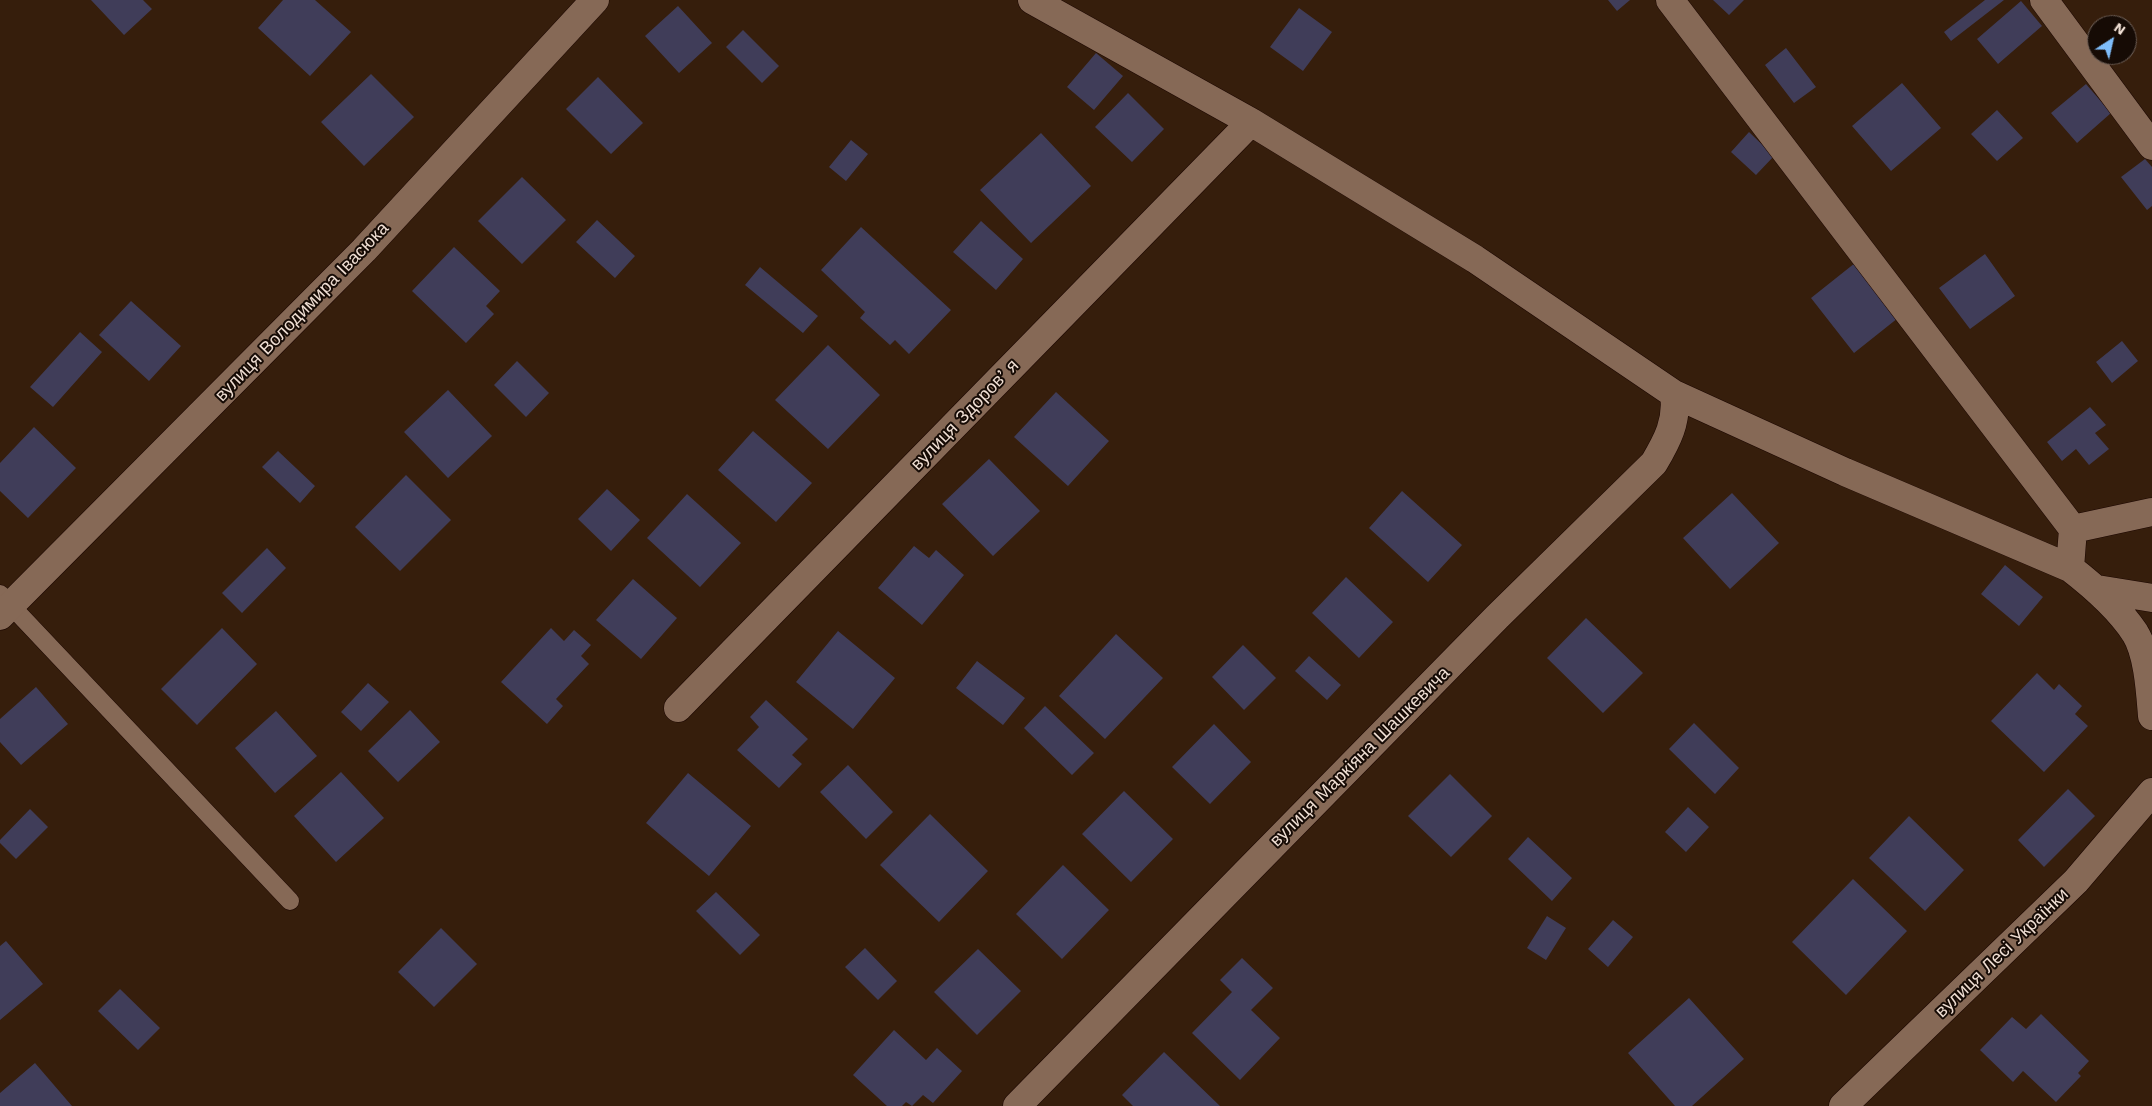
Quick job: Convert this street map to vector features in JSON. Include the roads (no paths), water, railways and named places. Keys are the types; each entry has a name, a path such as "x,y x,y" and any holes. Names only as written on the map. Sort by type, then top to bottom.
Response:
{"street":[{"name":"вулиця Володимира Івасюка","path":"4,606 364,250 595,0"},
{"path":"1032,0 1252,122 1475,259 1674,394 1845,472 2070,568 2097,589 2136,634 2147,669 2152,716"},
{"path":"1670,0 2073,529 2070,568"},
{"path":"2044,0 2152,146"},
{"name":"вулиця Здоровʼя","path":"678,708 1252,122"},
{"name":"вулиця Маркіяна Шашкевича","path":"1017,1106 1490,624 1654,463 1666,442 1674,420 1676,408 1674,394"},
{"path":"2073,529 2152,512"},
{"path":"2097,589 2152,598"},
{"name":"вулиця Лесі Українки","path":"1843,1106 2076,881 2152,792"}],"lane":[{"path":"4,606 290,901"}]}
